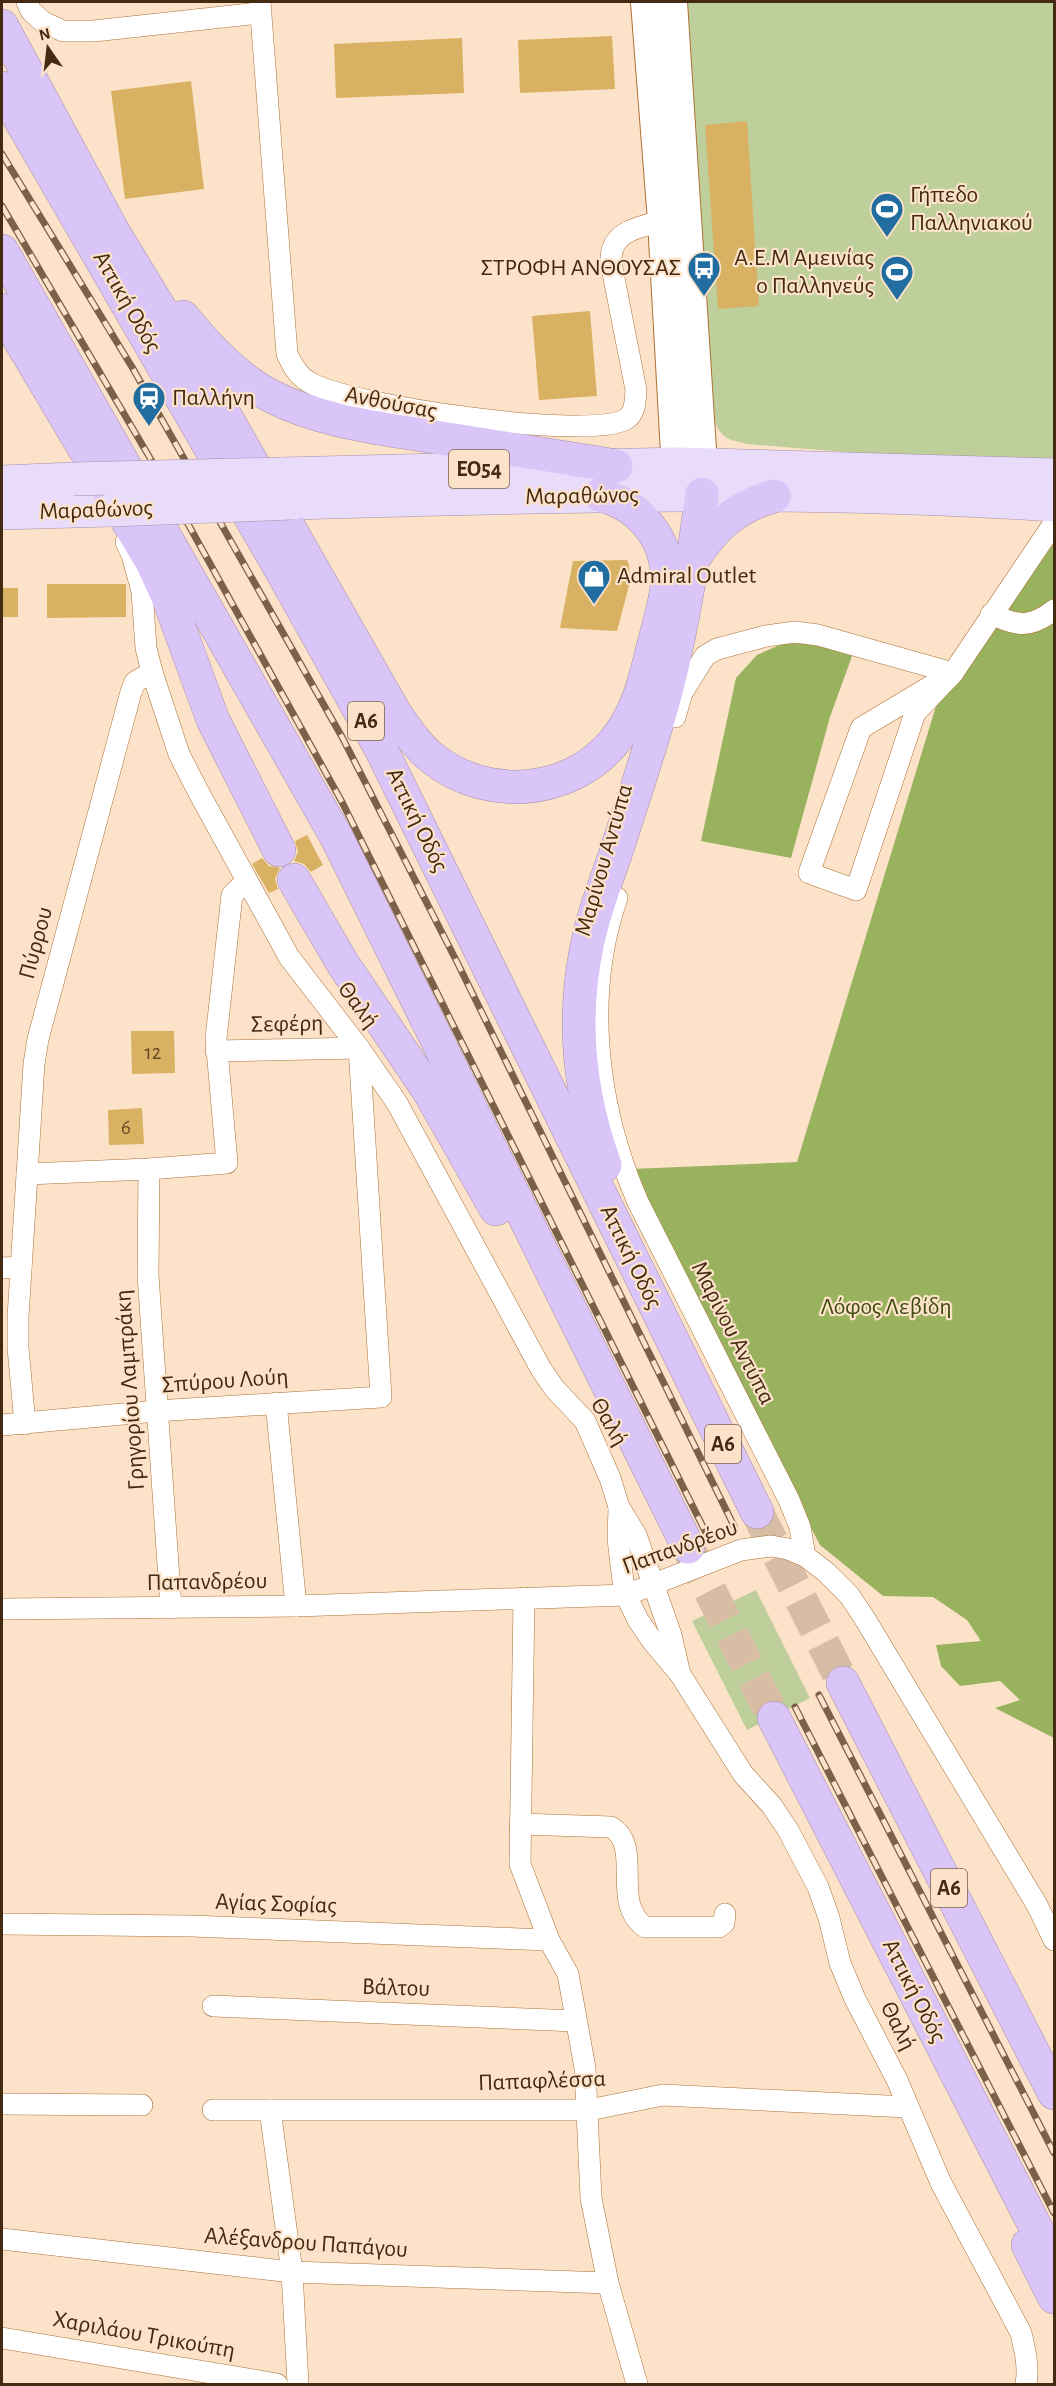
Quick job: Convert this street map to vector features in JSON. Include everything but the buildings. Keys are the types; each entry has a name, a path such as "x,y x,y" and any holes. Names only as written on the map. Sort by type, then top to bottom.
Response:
{"highway":[{"path":"2,26 114,233 223,412 395,713 421,748 441,765 464,777 492,786 534,786 564,779 587,766 606,750 621,731 635,707 645,681 667,586 665,562 657,537 646,521 628,505 600,495"},
{"name":"Αττική Οδός","path":"2,88 381,747 757,1512"},
{"path":"66,142 166,294 201,339 239,374 269,395 297,408 381,429 616,466"},
{"path":"2,251 336,836 688,1547 610,1424 476,1170 393,1035 343,964 294,880"},
{"path":"2,310 152,562 168,597 213,720 279,850"},
{"path":"689,1376 668,1318 612,1185 596,1138 585,1094 579,1020 583,967 591,931 664,698 694,558 690,479"},
{"path":"694,558 710,535 727,519 753,503 774,496"},
{"name":"Α6","path":"843,1683 1054,2093"},
{"name":"Αττική Οδός","path":"774,1718 1054,2263"},
{"path":"961,2083 1029,2245 1054,2297"}],"main road":[{"name":"Μαραθώνος","path":"2,513 111,510 287,488 616,466 774,496 980,500 1054,505"},
{"name":"Μαραθώνος","path":"2,482 74,479 287,488 600,495 690,479 1054,475"}],"street":[{"path":"27,2 31,11 43,22 63,31 94,31 260,7"},
{"path":"646,2 663,221 690,479"},
{"path":"672,2 690,479"},
{"name":"Ανθούσας","path":"260,7 287,354 293,367 309,382 363,401 414,411 485,419 599,424 615,423 627,418 634,408 636,390 611,263 611,251 617,239 627,232 663,221"},
{"name":"Θαλή","path":"111,510 132,555 142,591 145,638 152,672 180,754 289,957 359,1048 397,1103 541,1369 554,1389 574,1407 585,1421 610,1478 619,1507 636,1535 671,1635 680,1674"},
{"path":"952,673 861,728 809,873 856,890 915,713 952,673 1054,523"},
{"path":"991,614 1023,625 1043,618 1054,610"},
{"name":"Μαρίνου Αντύπα","path":"805,1556 800,1527 789,1500 638,1202 623,1167 605,1098 601,1068 599,1040 603,955 612,912 682,693 705,656 717,649 734,644 795,632 818,635 952,673"},
{"name":"Πύρρου","path":"25,1424 11,1268 27,1174 34,1064 43,1016 131,692 135,682 152,672"},
{"path":"27,1174 226,1163 216,1051 232,895 247,881"},
{"name":"Σεφέρη","path":"216,1051 359,1048"},
{"name":"Σπύρου Λούη","path":"2,1425 156,1411 381,1397 359,1048"},
{"name":"Γρηγορίου Λαμπράκη","path":"149,1169 147,1275 171,1608"},
{"path":"276,1403 296,1606"},
{"name":"Θαλή","path":"619,1507 618,1539 626,1595 638,1620 680,1674 743,1774 772,1806 788,1830 818,1887 830,1918 840,1963 855,1999 897,2080 941,2183 1020,2333 1026,2352 1028,2375 1026,2385"},
{"name":"Παπανδρέου","path":"2,1609 296,1606 626,1595 741,1550 771,1546 788,1549 805,1556 826,1572 849,1595 1046,1905 1054,1940"},
{"path":"524,1598 520,1863 549,1940 568,1974 585,2068 589,2110 591,2198 608,2283 637,2385"},
{"path":"520,1824 611,1827 621,1833 625,1843 629,1905 637,1921 645,1927 719,1928 724,1923 725,1914"},
{"name":"Αγίας Σοφίας","path":"2,1924 191,1926 549,1940"},
{"name":"Βάλτου","path":"213,2006 576,2021"},
{"name":"Παπαφλέσσα","path":"213,2110 589,2110 663,2095 908,2107"},
{"path":"2,2104 142,2105"},
{"path":"270,2110 292,2272 298,2385"},
{"name":"Αλέξανδρου Παπάγου","path":"2,2239 292,2272 608,2283"},
{"name":"Χαριλάου Τρικούπη","path":"2,2338 277,2385"}],"green space":[{"path":"684,2 1054,2 1054,469 747,444 728,438 721,433 711,415"},
{"name":"Λόφος Λεβίδη","path":"1054,543 1054,1738 995,1708 1020,1700 1000,1681 960,1686 941,1666 936,1645 981,1641 967,1620 933,1597 883,1596 820,1545 710,1336 631,1169 797,1162 940,693 959,676"},
{"path":"784,643 814,644 852,656 830,717 791,858 701,841 736,678 757,655"},
{"path":"756,1590 810,1698 747,1730 692,1621"}],"tunnel":[{"path":"757,1512 843,1683"},
{"path":"688,1547 774,1718"}],"railway":[{"path":"2,154 132,367 342,737 458,964 734,1526"},
{"path":"2,206 177,504 342,802 709,1539"},
{"path":"819,1695 1054,2153"},
{"path":"795,1707 1054,2213"}],"place":[{"name":"Γήπεδο Παλληνιακού","path":"887,238"},
{"name":"ΣΤΡΟΦΗ ΑΝΘΟΥΣΑΣ","path":"704,297"},
{"name":"Α.Ε.Μ Αμεινίας ο Παλληνεύς","path":"897,301"},
{"name":"Παλλήνη","path":"149,427"},
{"name":"Admiral Outlet","path":"594,605"}]}
